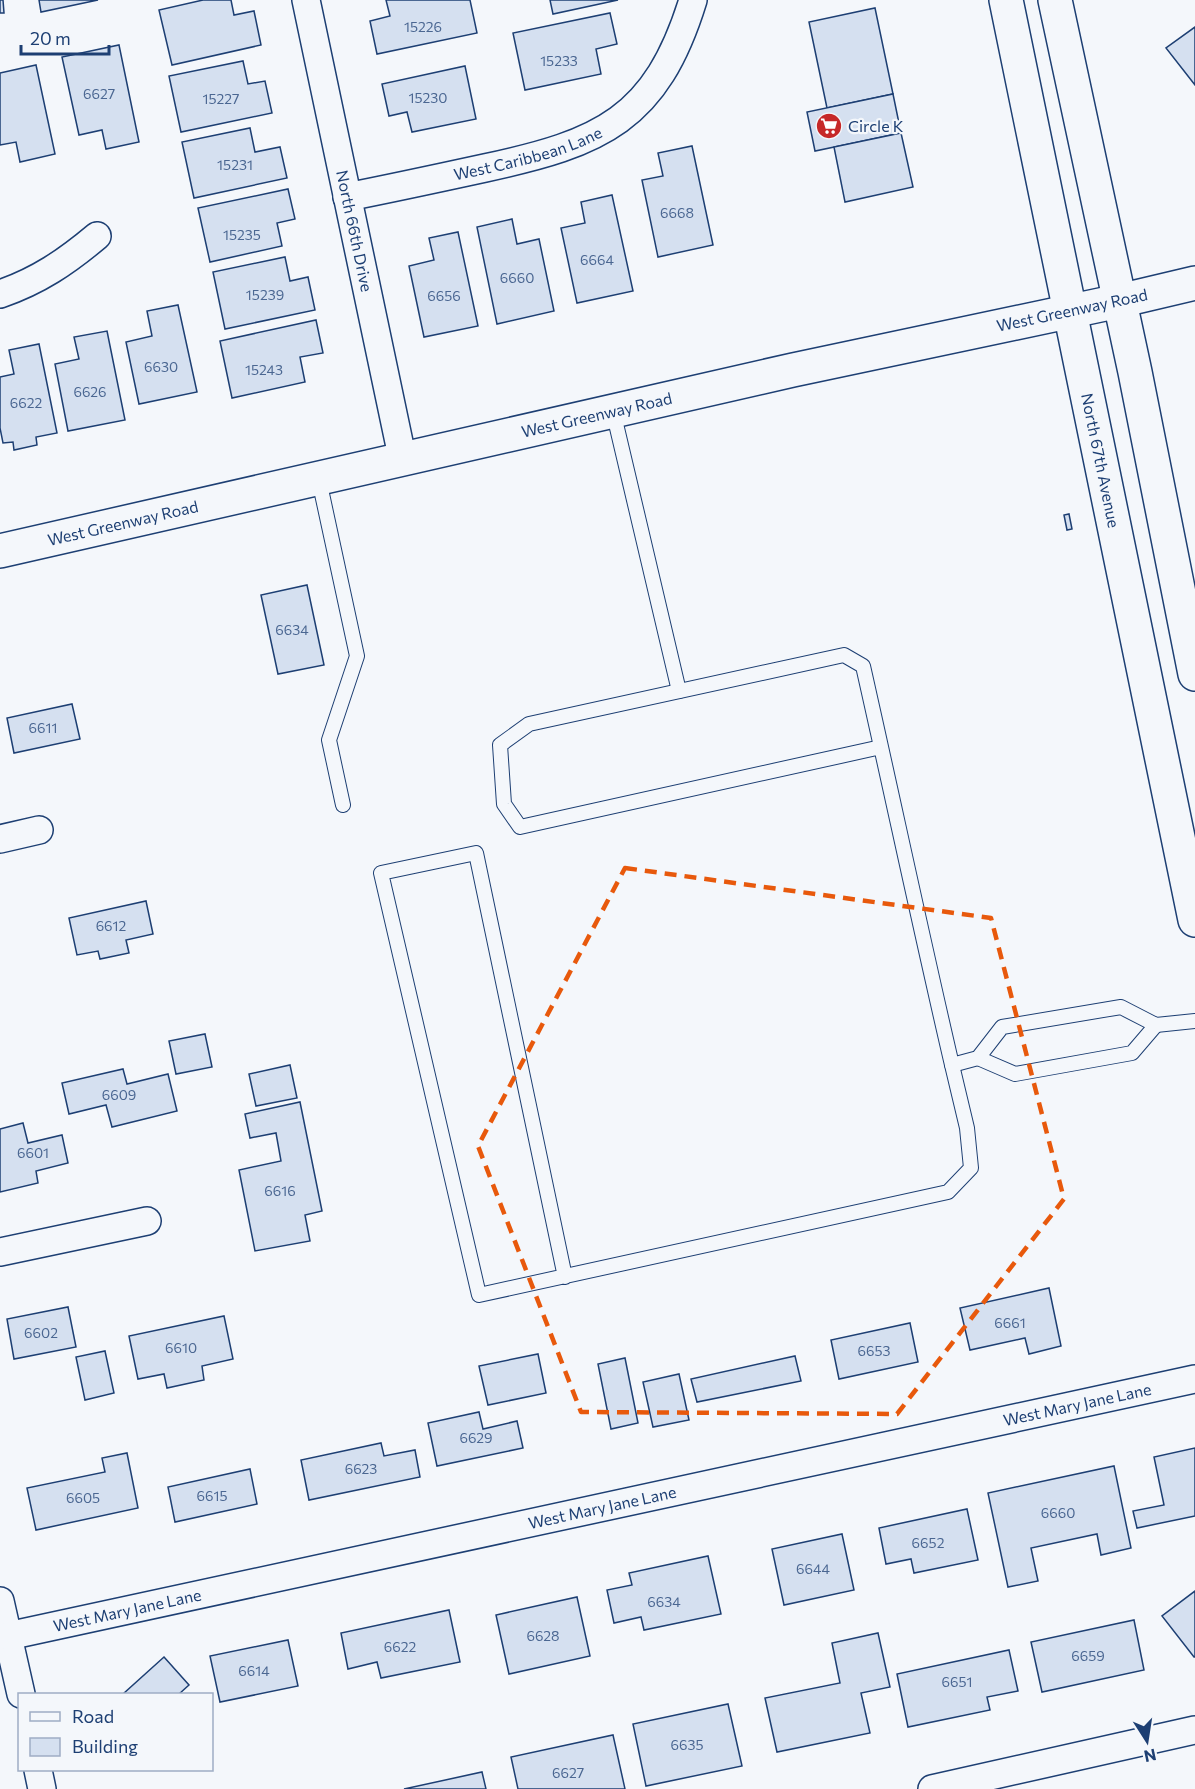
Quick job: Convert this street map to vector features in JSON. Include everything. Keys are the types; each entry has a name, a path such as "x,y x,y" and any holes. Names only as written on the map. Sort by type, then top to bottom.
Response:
{"main road":[{"name":"North 67th Avenue","path":"1006,0 1195,920"},
{"path":"1056,0 1195,674"},
{"name":"West Greenway Road","path":"0,551 403,461 614,411 1195,283"}],"street":[{"name":"North 66th Drive","path":"306,0 403,461"},
{"name":"West Caribbean Lane","path":"347,197 534,158 574,146 604,131 634,107 675,53 693,0"},
{"path":"0,294 30,284 67,261 97,236"},
{"path":"0,839 39,830"},
{"path":"0,1252 147,1221"},
{"name":"West Mary Jane Lane","path":"8,1636 1195,1378"},
{"path":"0,1601 21,1693"},
{"path":"932,1789 1195,1730"},
{"path":"38,1771 42,1789"}],"lane":[{"path":"614,411 679,691"},
{"path":"319,480 357,656 329,740 343,805"},
{"path":"565,1276 476,853 381,873 479,1295 948,1192 971,1168 966,1128 863,666 844,655 529,724 500,745 504,804 520,827 881,747"},
{"path":"951,1065 978,1058 1002,1027 1121,1007 1156,1025 1195,1021"},
{"path":"978,1058 1015,1074 1132,1053 1156,1025"}],"highlighted area":[{"path":"625,868 991,918 1064,1199 897,1414 581,1412 478,1146"}],"building":[{"path":"0,0 3,0 4,13 0,13"},
{"path":"39,0 98,0 41,12"},
{"path":"203,0 231,0 234,15 254,11 261,45 172,65 159,10"},
{"path":"386,0 470,0 477,33 377,54 370,21 390,16"},
{"path":"550,0 618,0 553,14"},
{"path":"875,8 893,94 827,108 809,22"},
{"path":"610,13 617,44 596,49 601,74 525,90 513,33"},
{"path":"1195,27 1195,85 1166,48"},
{"path":"119,45 139,142 106,149 102,130 79,135 62,57"},
{"path":"243,61 248,84 265,81 272,113 181,132 169,76"},
{"path":"36,65 55,154 20,162 16,142 0,145 0,73"},
{"path":"465,66 476,119 412,132 407,112 389,116 382,84"},
{"path":"893,94 901,133 815,151 807,112"},
{"path":"250,128 255,152 280,147 287,178 194,198 182,142"},
{"path":"901,133 913,187 845,202 834,147"},
{"path":"692,146 713,245 658,257 642,180 663,176 658,153"},
{"path":"288,189 295,219 277,223 282,246 210,262 198,208"},
{"path":"612,195 633,291 577,303 561,228 585,223 581,202"},
{"path":"512,219 517,244 539,239 554,311 497,324 477,227"},
{"path":"458,232 478,326 424,337 409,266 434,260 429,238"},
{"path":"285,257 290,281 308,277 315,310 225,329 213,272"},
{"path":"178,305 197,392 139,404 126,342 152,336 147,311"},
{"path":"316,320 323,353 300,357 305,382 232,398 220,341"},
{"path":"107,331 125,420 68,431 55,364 79,359 74,337"},
{"path":"39,344 57,433 36,437 37,445 14,450 13,442 3,443 0,428 0,377 14,374 9,350"},
{"path":"1069,514 1072,529 1067,530 1064,515"},
{"path":"307,585 324,665 278,674 261,595"},
{"path":"72,704 80,739 14,753 7,718"},
{"path":"146,901 153,934 126,940 129,953 100,959 98,951 77,955 69,918"},
{"path":"205,1034 212,1067 176,1074 169,1041"},
{"path":"290,1065 297,1098 256,1106 249,1074"},
{"path":"123,1069 127,1084 168,1074 177,1111 112,1127 106,1105 69,1114 62,1083"},
{"path":"300,1102 322,1211 305,1215 310,1241 255,1251 239,1170 281,1161 276,1133 250,1138 245,1114"},
{"path":"23,1123 28,1143 62,1135 68,1163 36,1171 38,1183 0,1192 0,1129"},
{"path":"1049,1288 1061,1346 1029,1354 1025,1338 970,1350 960,1308"},
{"path":"68,1307 76,1347 14,1359 7,1319"},
{"path":"224,1316 233,1359 202,1366 204,1380 167,1388 164,1374 138,1379 129,1336"},
{"path":"910,1323 918,1362 839,1379 831,1340"},
{"path":"105,1351 114,1393 85,1400 76,1357"},
{"path":"538,1354 546,1393 488,1405 479,1366"},
{"path":"795,1356 801,1381 697,1402 691,1379"},
{"path":"625,1358 638,1423 611,1429 598,1364"},
{"path":"679,1374 689,1420 653,1427 643,1382"},
{"path":"479,1412 483,1429 517,1421 523,1448 437,1466 428,1423"},
{"path":"381,1443 384,1456 415,1450 420,1477 309,1500 301,1460"},
{"path":"1195,1448 1195,1516 1137,1528 1133,1511 1164,1505 1154,1457"},
{"path":"127,1453 138,1508 36,1530 27,1488 105,1472 102,1458"},
{"path":"1114,1466 1131,1548 1101,1555 1097,1534 1031,1548 1038,1581 1008,1587 988,1493"},
{"path":"250,1469 257,1504 175,1522 168,1487"},
{"path":"967,1509 978,1560 914,1573 911,1559 886,1564 879,1528"},
{"path":"842,1534 854,1590 784,1605 772,1549"},
{"path":"708,1556 721,1614 644,1630 641,1617 614,1623 607,1590 632,1585 629,1573"},
{"path":"1195,1591 1195,1657 1194,1657 1162,1616"},
{"path":"577,1597 590,1656 509,1674 496,1615"},
{"path":"449,1610 460,1662 381,1678 377,1662 348,1669 341,1633"},
{"path":"1134,1620 1144,1670 1042,1692 1031,1642"},
{"path":"878,1633 890,1687 861,1693 870,1733 777,1752 765,1698 840,1683 832,1643"},
{"path":"288,1640 298,1686 220,1702 210,1656"},
{"path":"1009,1650 1018,1691 987,1697 990,1710 908,1727 897,1674"},
{"path":"164,1657 189,1685 180,1693 124,1693"},
{"path":"728,1704 742,1766 646,1786 633,1724"},
{"path":"613,1735 625,1789 518,1789 511,1757"},
{"path":"482,1772 486,1789 404,1789"}],"place":[{"name":"Circle K","path":"829,126"}]}
